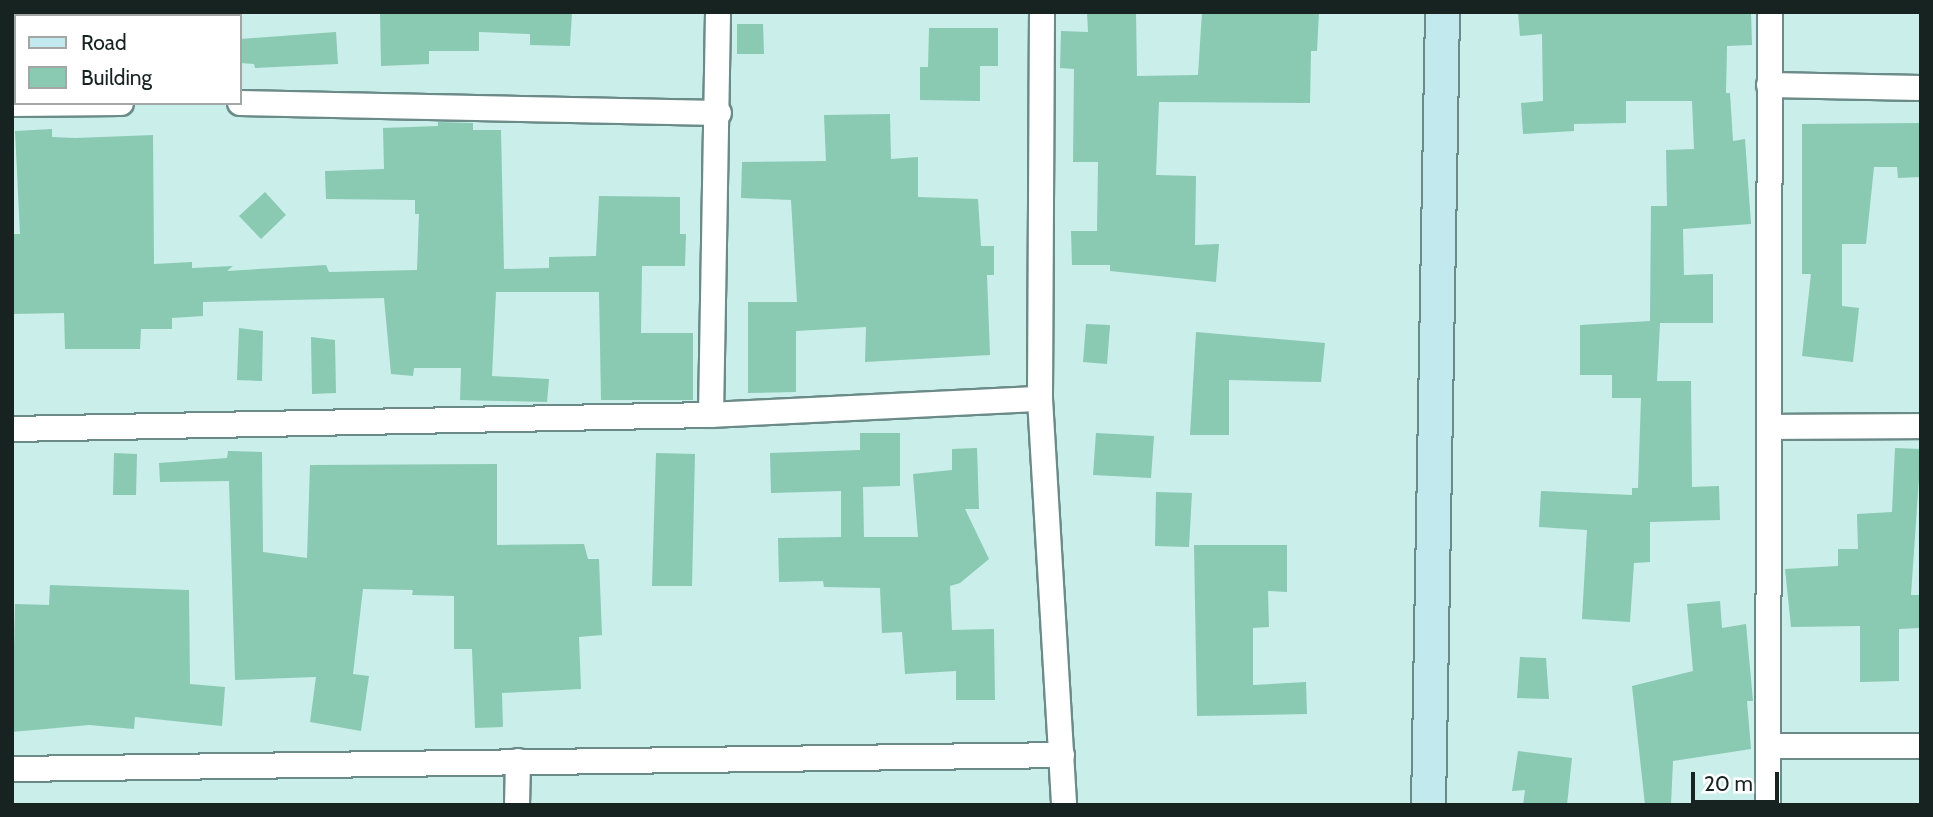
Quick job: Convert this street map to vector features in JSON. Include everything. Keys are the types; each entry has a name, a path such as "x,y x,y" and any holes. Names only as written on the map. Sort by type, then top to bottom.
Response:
{"street":[{"path":"711,415 719,113 718,12"},
{"path":"1042,12 1040,399 1064,805"},
{"path":"1428,805 1442,12"},
{"path":"1768,805 1772,427 1770,12"},
{"path":"1769,85 1921,88"},
{"path":"242,103 719,113"},
{"path":"12,429 711,415 1040,399"},
{"path":"1772,427 1921,426"},
{"path":"1769,746 1921,746"},
{"path":"12,769 1062,754"},
{"path":"517,805 518,761"}],"building":[{"path":"380,12 572,12 570,46 530,45 530,34 479,32 479,51 429,51 429,64 381,66"},
{"path":"1087,12 1136,12 1137,76 1198,75 1202,12 1319,12 1317,51 1311,51 1310,103 1159,102 1156,175 1196,176 1195,245 1219,244 1216,282 1110,271 1110,265 1072,265 1071,231 1097,231 1098,162 1073,162 1074,69 1060,68 1061,31 1088,32"},
{"path":"1518,12 1751,12 1752,45 1727,46 1726,93 1730,93 1733,141 1745,139 1751,224 1683,229 1684,275 1713,274 1713,323 1660,323 1657,381 1691,381 1692,487 1719,486 1720,520 1650,522 1650,562 1634,563 1630,622 1582,619 1587,530 1539,527 1541,491 1632,495 1632,488 1638,488 1641,398 1612,398 1612,375 1580,375 1580,325 1650,321 1651,206 1667,206 1666,150 1694,149 1692,101 1626,101 1626,123 1574,124 1574,131 1523,134 1521,103 1543,101 1542,34 1520,36"},
{"path":"737,24 763,24 764,54 737,54"},
{"path":"929,28 998,28 998,66 980,66 980,101 920,100 920,67 928,67"},
{"path":"336,32 338,64 255,68 254,64 242,63 242,39"},
{"path":"890,114 891,159 918,157 918,197 978,199 981,246 994,246 994,275 987,275 990,355 865,362 866,327 796,331 796,392 748,393 748,302 797,302 791,200 741,198 742,162 826,161 824,115"},
{"path":"438,122 473,123 473,130 501,130 504,269 549,268 549,257 596,256 599,196 680,197 680,234 686,234 685,266 642,266 641,333 693,333 693,400 601,400 599,292 496,292 492,376 549,379 547,402 460,400 461,368 414,368 413,376 391,374 384,298 203,302 203,316 172,318 172,329 141,329 140,349 65,349 64,313 12,314 12,234 20,234 15,131 52,129 52,137 75,138 153,135 154,264 192,262 192,268 233,266 227,271 326,265 329,272 417,270 419,214 415,214 415,200 326,199 325,171 384,169 383,128 438,126"},
{"path":"1921,123 1921,177 1898,178 1897,167 1874,167 1866,244 1842,244 1842,306 1859,308 1853,362 1802,356 1811,274 1802,274 1802,124"},
{"path":"265,192 286,215 261,239 239,216"},
{"path":"1086,324 1110,325 1107,364 1083,362"},
{"path":"239,328 263,331 262,381 237,380"},
{"path":"1196,332 1325,343 1321,382 1229,380 1229,435 1190,435"},
{"path":"311,337 335,340 336,393 312,394"},
{"path":"860,433 900,433 900,486 863,487 864,537 918,537 913,474 952,470 952,449 977,448 979,509 965,509 989,559 960,583 950,586 952,630 994,629 995,700 956,700 956,671 905,674 902,632 882,633 880,588 824,587 823,581 779,582 778,538 841,537 841,491 771,493 770,453 860,450"},
{"path":"1096,433 1154,436 1151,478 1093,475"},
{"path":"1895,448 1921,449 1911,595 1921,595 1921,628 1899,629 1899,681 1860,682 1860,626 1791,627 1785,569 1838,566 1838,549 1858,549 1857,514 1892,512"},
{"path":"228,451 262,452 263,552 307,558 310,465 497,464 497,545 584,544 588,559 599,559 602,635 579,637 581,689 502,693 503,727 475,728 472,649 454,649 454,596 412,595 413,590 363,589 353,674 369,676 361,731 310,722 316,677 235,680 229,481 160,482 159,463 227,458"},
{"path":"114,453 137,454 136,495 113,495"},
{"path":"656,453 695,454 692,586 652,586"},
{"path":"1156,492 1192,493 1189,547 1155,546"},
{"path":"1194,545 1287,545 1287,592 1268,591 1269,627 1253,628 1253,685 1306,682 1307,714 1197,716"},
{"path":"50,585 189,590 190,684 225,687 222,726 135,717 134,729 89,725 12,732 15,604 49,605"},
{"path":"1720,601 1722,628 1746,624 1753,701 1747,701 1751,749 1673,761 1671,805 1645,805 1632,686 1693,671 1687,604"},
{"path":"1520,657 1546,658 1549,699 1517,698"},
{"path":"1518,751 1572,758 1567,805 1523,805 1525,790 1512,791"}]}
